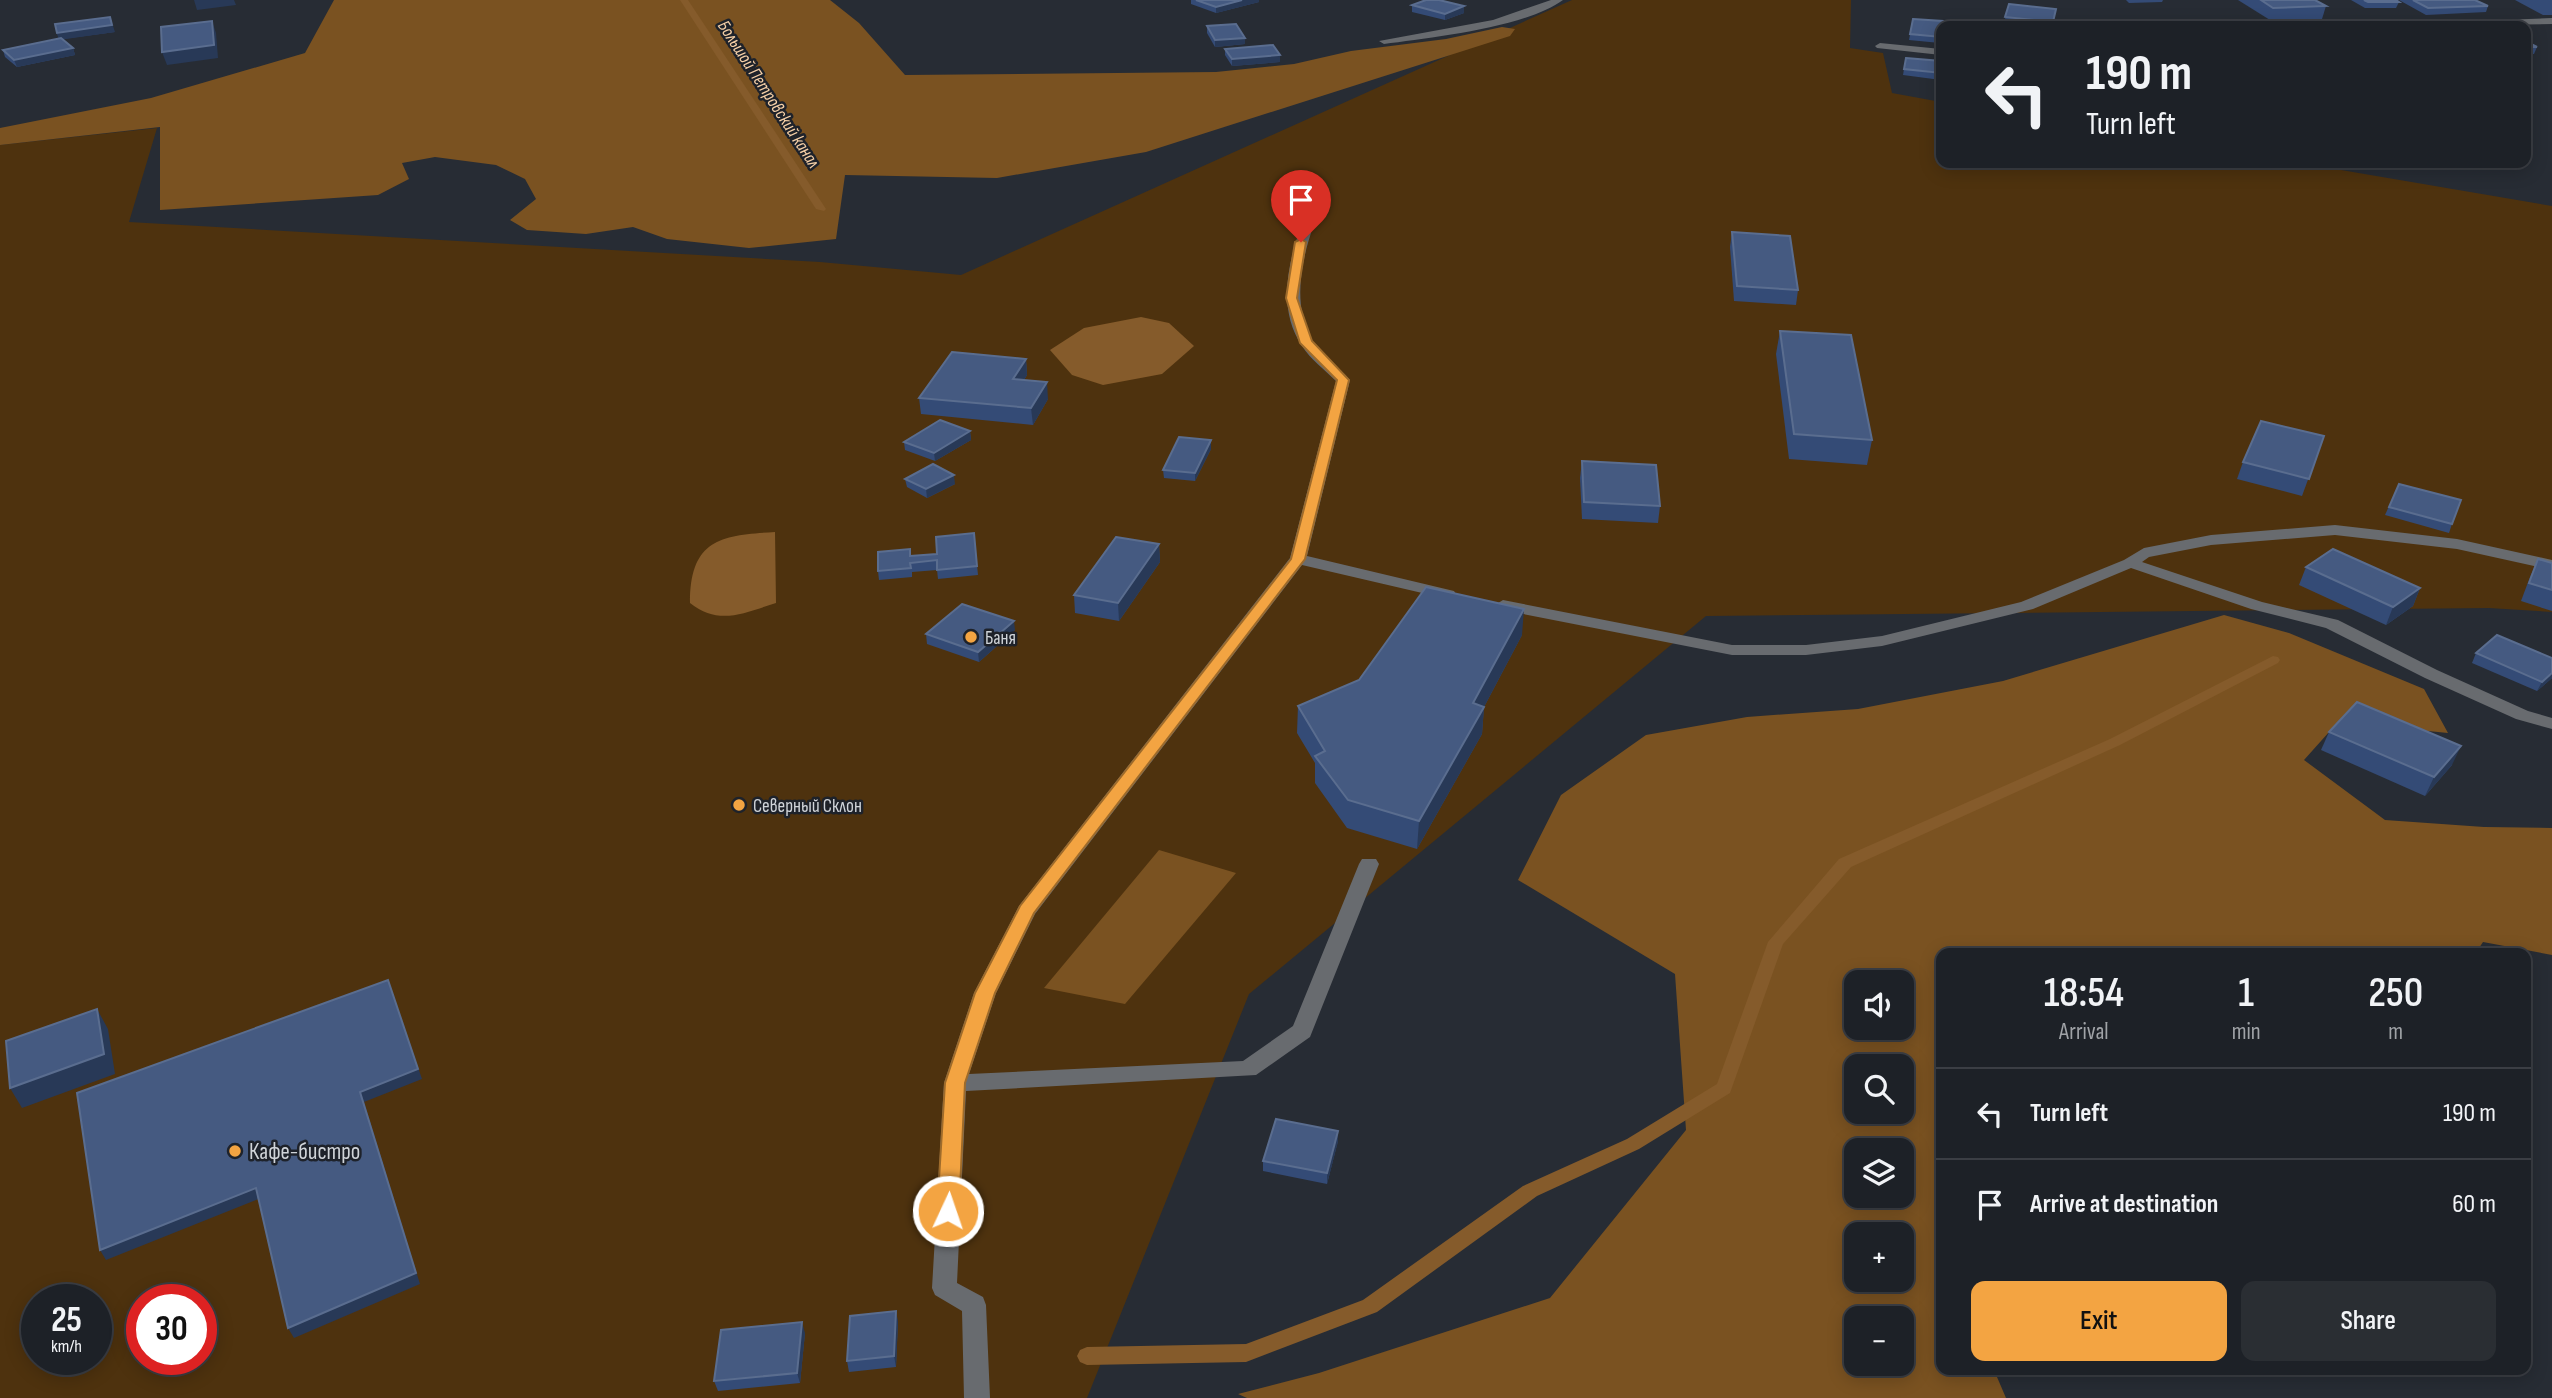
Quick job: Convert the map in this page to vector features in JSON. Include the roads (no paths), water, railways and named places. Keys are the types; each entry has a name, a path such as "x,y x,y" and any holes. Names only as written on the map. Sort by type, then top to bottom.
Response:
{"street":[{"path":"1384,41 1467,30 1515,18 1559,0"},
{"path":"2531,22 2552,21"},
{"path":"1880,46 1936,52"},
{"path":"978,1398 974,1306 944,1289 955,1083 985,993 1026,911 1298,559 1343,380 1306,343 1292,298 1301,242 1319,195"},
{"path":"1491,603 1732,650 1806,650 1882,641 2026,606 2130,563 2144,552 2211,540 2334,530 2457,544 2552,565"},
{"path":"1298,559 1464,597"},
{"path":"2130,563 2257,606 2332,624 2431,674 2522,715 2552,724"},
{"path":"955,1083 1248,1069 1302,1031 1369,863"}],"waterway":[{"name":"Большой Петровский канал","path":"684,0 821,209"},
{"path":"1087,1356 1246,1353 1370,1306 1530,1191 1633,1144 1724,1088 1776,942 1845,863 2115,742 2273,660"}],"place":[{"name":"Баня","path":"971,637"},
{"name":"Северный Склон","path":"739,805"},
{"name":"Кафе-бистро","path":"235,1151"}]}
